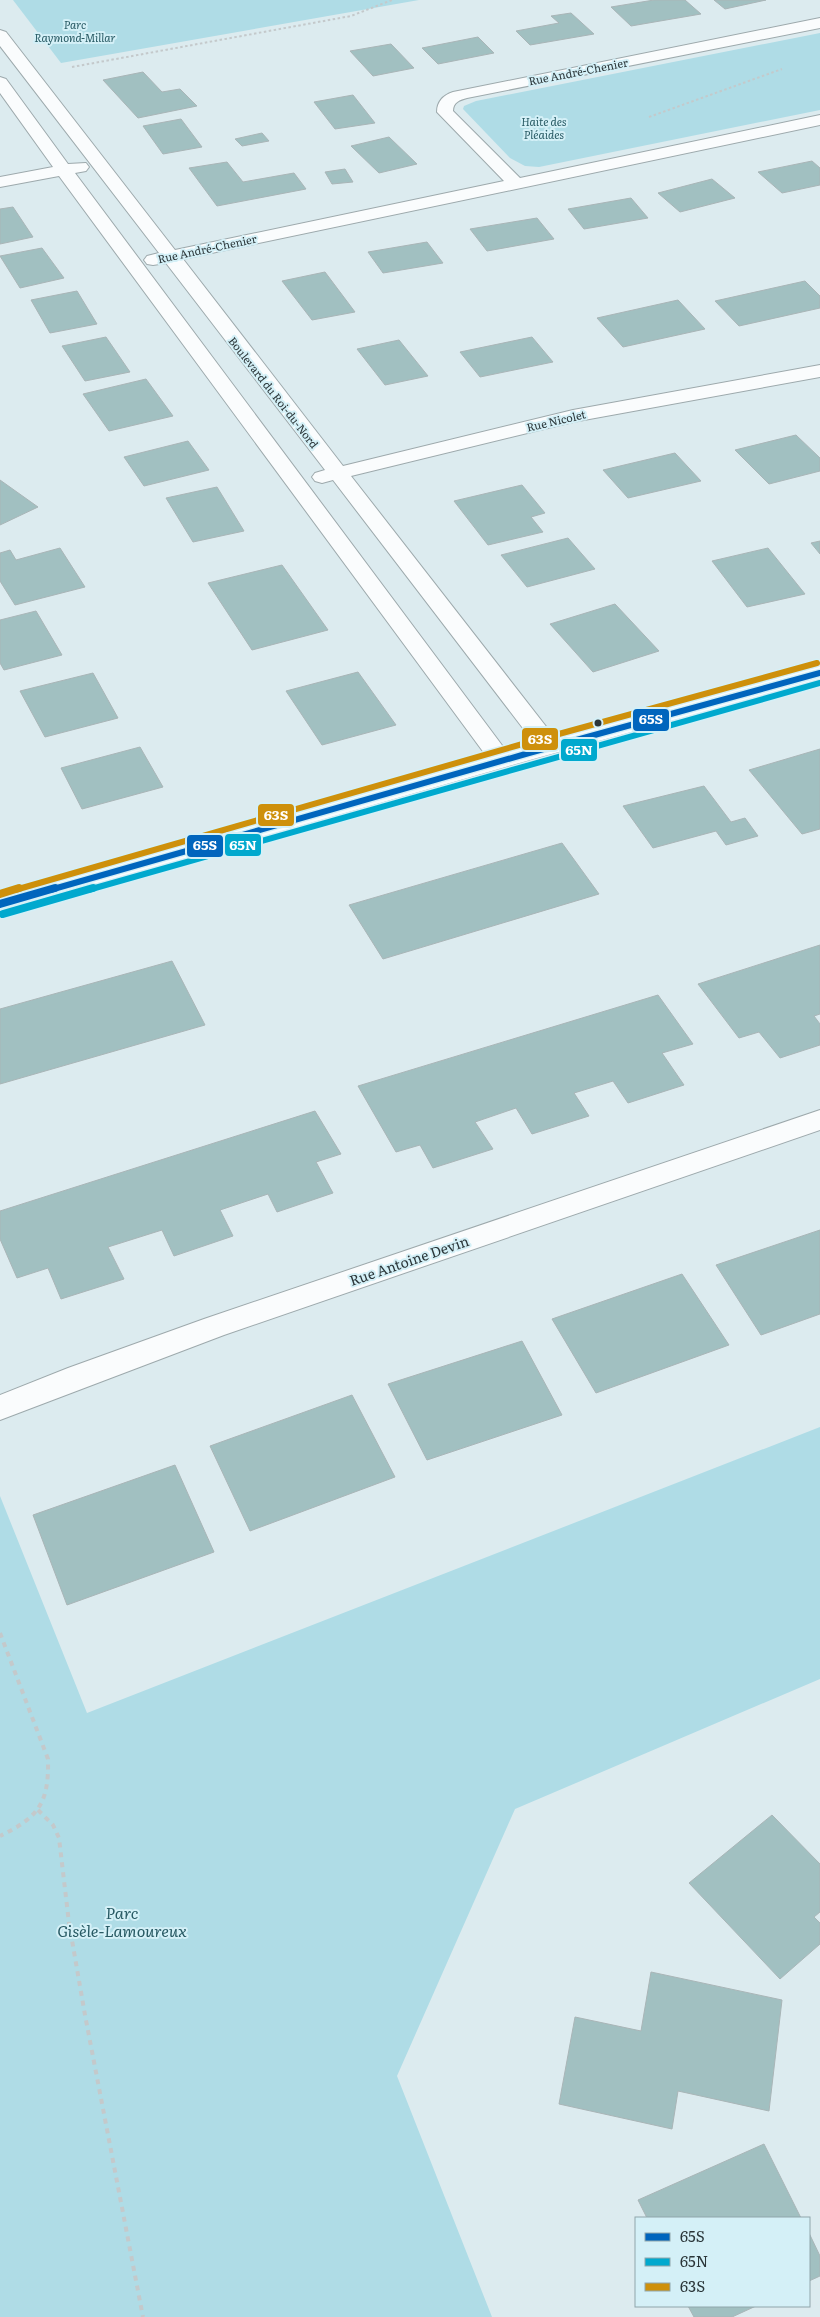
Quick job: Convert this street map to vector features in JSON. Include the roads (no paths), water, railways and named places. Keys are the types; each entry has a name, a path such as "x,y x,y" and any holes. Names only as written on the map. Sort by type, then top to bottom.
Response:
{"street":[{"name":"Rue André-Chenier","path":"516,184 444,112 445,104 448,100 467,93 820,23"},
{"name":"Boulevard du Roi-du-Nord","path":"0,35 336,473 550,747"},
{"path":"0,82 132,264 502,761"},
{"name":"Rue André-Chenier","path":"132,264 820,120"},
{"path":"0,182 99,163"},
{"name":"Rue Nicolet","path":"296,483 582,414 820,371"},
{"path":"0,904 550,747 820,673"},
{"name":"Rue Antoine Devin","path":"0,1408 79,1376 214,1326 820,1120"}],"park label":[{"name":"Parc Raymond-Millar","path":"75,30"},
{"name":"Haite des Pléaides","path":"544,127"},
{"name":"Parc Gisèle-Lamoureux","path":"122,1921"}]}
